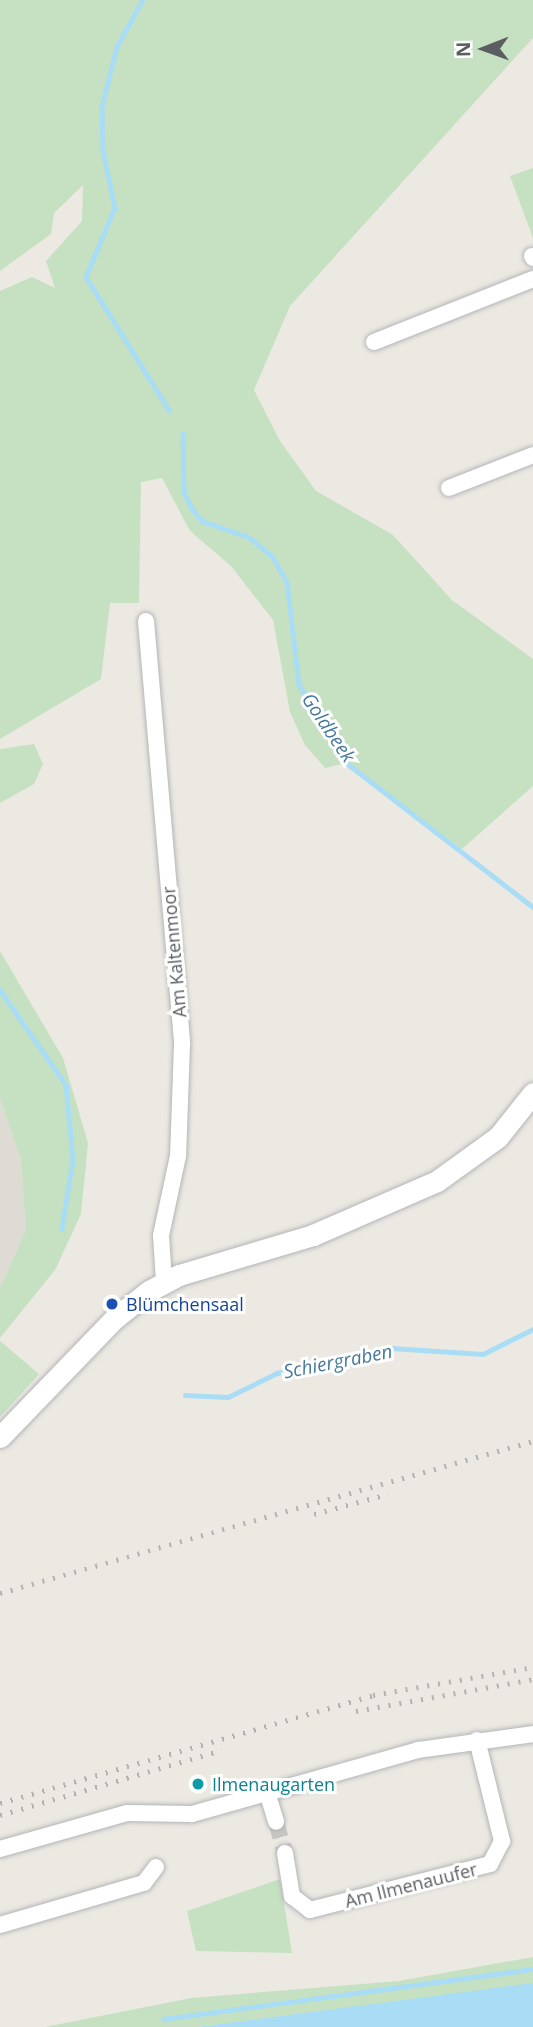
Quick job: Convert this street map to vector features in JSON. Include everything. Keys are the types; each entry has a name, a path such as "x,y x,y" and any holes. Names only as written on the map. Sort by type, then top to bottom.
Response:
{"street":[{"path":"374,342 533,279"},
{"path":"449,488 533,455"},
{"name":"Am Kaltenmoor","path":"146,621 182,1044 177,1156 161,1235 164,1282"},
{"path":"0,1437 116,1318 164,1282 313,1235 437,1181 498,1137 533,1093"},
{"path":"0,1849 113,1816 192,1814 477,1740 533,1734"},
{"name":"Am Ilmenauufer","path":"285,1853 292,1896 310,1910 490,1864 502,1841 477,1740"},
{"path":"267,1793 276,1822"},
{"path":"0,1925 144,1882 156,1867"}],"shaded area":[{"path":"0,1098 21,1161 26,1230 0,1288"}],"green space":[{"path":"0,0 533,0 533,38 290,306 254,390 280,441 316,491 393,535 452,600 533,659 533,786 462,849 346,763 325,768 305,745 290,712 273,620 231,566 190,531 162,478 141,482 139,603 110,603 101,679 0,739 0,291 32,277 55,288 46,261 82,221 83,185 54,213 51,234 0,271"},
{"path":"533,168 533,238 510,176"},
{"path":"34,744 43,764 34,784 0,803 0,749"},
{"path":"0,951 63,1058 88,1143 81,1214 55,1270 0,1338 0,1288 26,1230 21,1161 0,1098"},
{"path":"0,1341 39,1374 0,1417"},
{"path":"280,1879 292,1953 196,1951 187,1911"},
{"path":"533,1957 533,1984 197,2027 45,2027 191,1998 399,1981"}],"water":[{"path":"533,1983 533,2027 197,2027"}],"waterway":[{"name":"Goldbeek","path":"143,0 117,47 102,107 103,151 115,208 86,277 169,410"},
{"name":"Goldbeek","path":"183,433 184,492 191,507 202,521 249,537 273,557 287,582 299,684 344,761 533,907"},
{"name":"Schiergraben","path":"0,990 66,1085 73,1160 62,1229"},
{"name":"Schiergraben","path":"185,1395 228,1397 277,1373 391,1348 483,1354 533,1329"},
{"path":"163,2019 533,1969"}],"tunnel":[{"path":"276,1822 285,1853"}],"railway":[{"path":"0,1593 533,1441"},
{"path":"314,1514 388,1494"},
{"path":"0,1803 373,1695 533,1667"},
{"path":"356,1711 533,1679"},
{"path":"0,1815 222,1750"}],"place":[{"name":"Blümchensaal","path":"112,1304"},
{"name":"Ilmenaugarten","path":"198,1784"}]}
